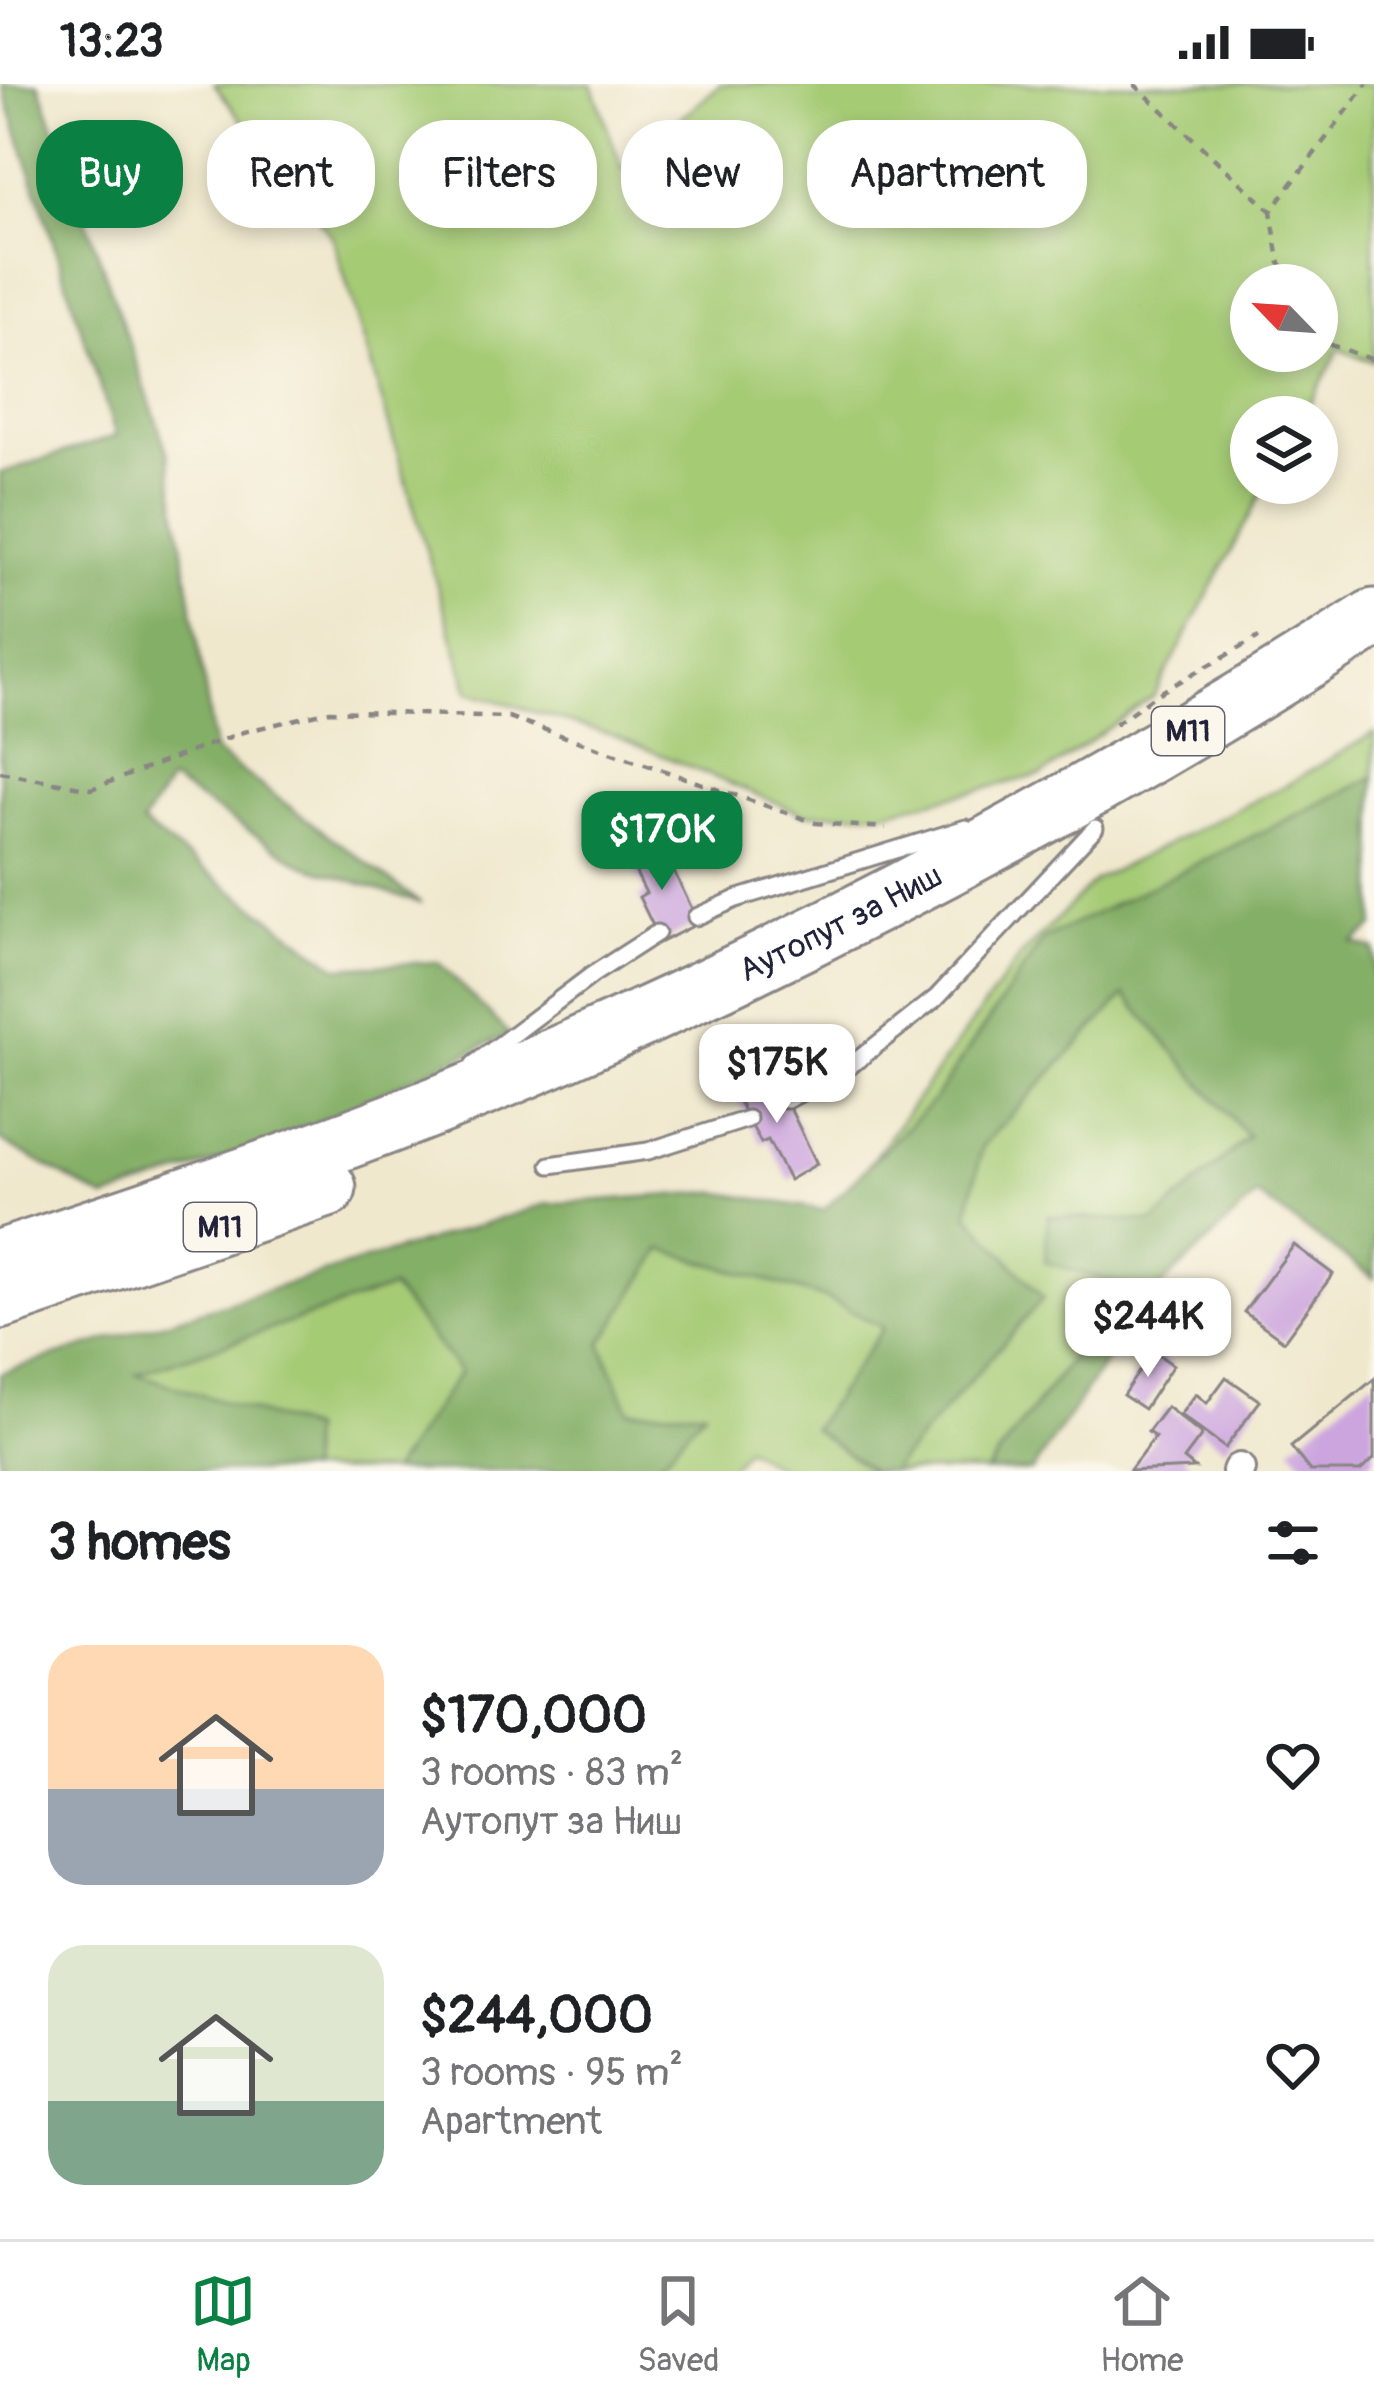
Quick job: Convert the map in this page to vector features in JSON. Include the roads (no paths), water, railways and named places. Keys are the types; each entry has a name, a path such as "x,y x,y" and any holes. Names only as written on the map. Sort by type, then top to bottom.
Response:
{"highway":[{"name":"Аутопут за Ниш","path":"0,1300 341,1183 671,1044 919,925 1052,818 1374,618"},
{"name":"Аутопут за Ниш","path":"0,1259 380,1127 559,1055 752,967 1374,661"}],"lane":[{"path":"788,1100 846,1069 907,1024 996,937 1052,818"},
{"path":"696,916 736,898 988,821"},
{"path":"380,1127 657,933"},
{"path":"550,1165 619,1158 748,1119"}]}
